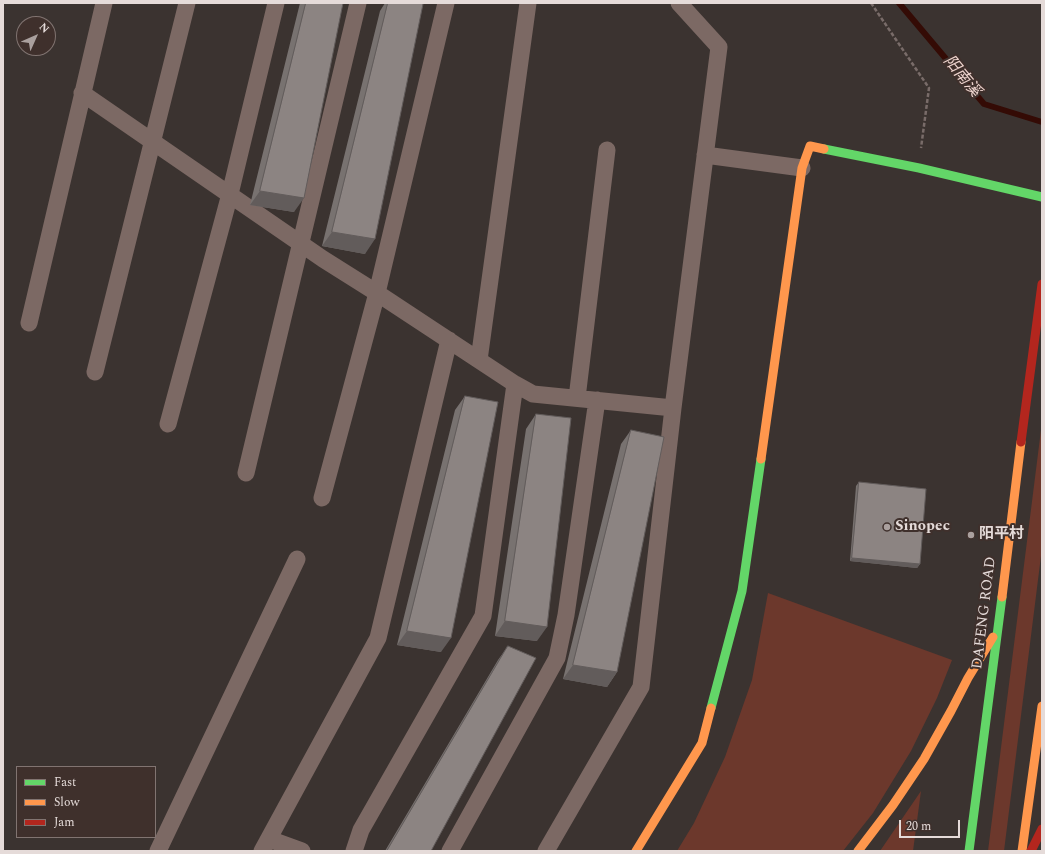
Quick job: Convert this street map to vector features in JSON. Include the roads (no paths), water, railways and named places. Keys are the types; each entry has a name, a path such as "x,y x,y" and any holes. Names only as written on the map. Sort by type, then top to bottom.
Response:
{"main road":[{"path":"636,851 702,743 742,591 802,168 810,146 919,168 1042,197"},
{"name":"DAFENG ROAD","path":"969,851 1042,284"},
{"path":"858,851 893,805 924,759 968,678 998,629"},
{"path":"1022,851 1042,706"},
{"path":"1031,851 1042,829"}],"street":[{"path":"29,323 104,3"},
{"path":"95,372 187,3"},
{"path":"168,424 230,194 276,3"},
{"path":"246,473 358,3"},
{"path":"322,498 378,293 446,3"},
{"path":"479,360 528,3"},
{"path":"546,851 641,687 673,408 719,47 679,3"},
{"path":"82,93 323,259 378,293 515,384 533,394 673,408"},
{"path":"577,398 607,150"},
{"path":"705,155 802,168"},
{"path":"302,851 266,845 378,638 449,340"},
{"path":"354,851 360,830 483,616 515,384"},
{"path":"450,851 557,658 566,615 597,400"},
{"path":"158,851 297,559"}],"waterway":[{"name":"阳南溪","path":"899,3 984,104 1042,122"}],"place":[{"name":"Sinopec","path":"887,527"},
{"name":"阳平村","path":"971,535"}]}
